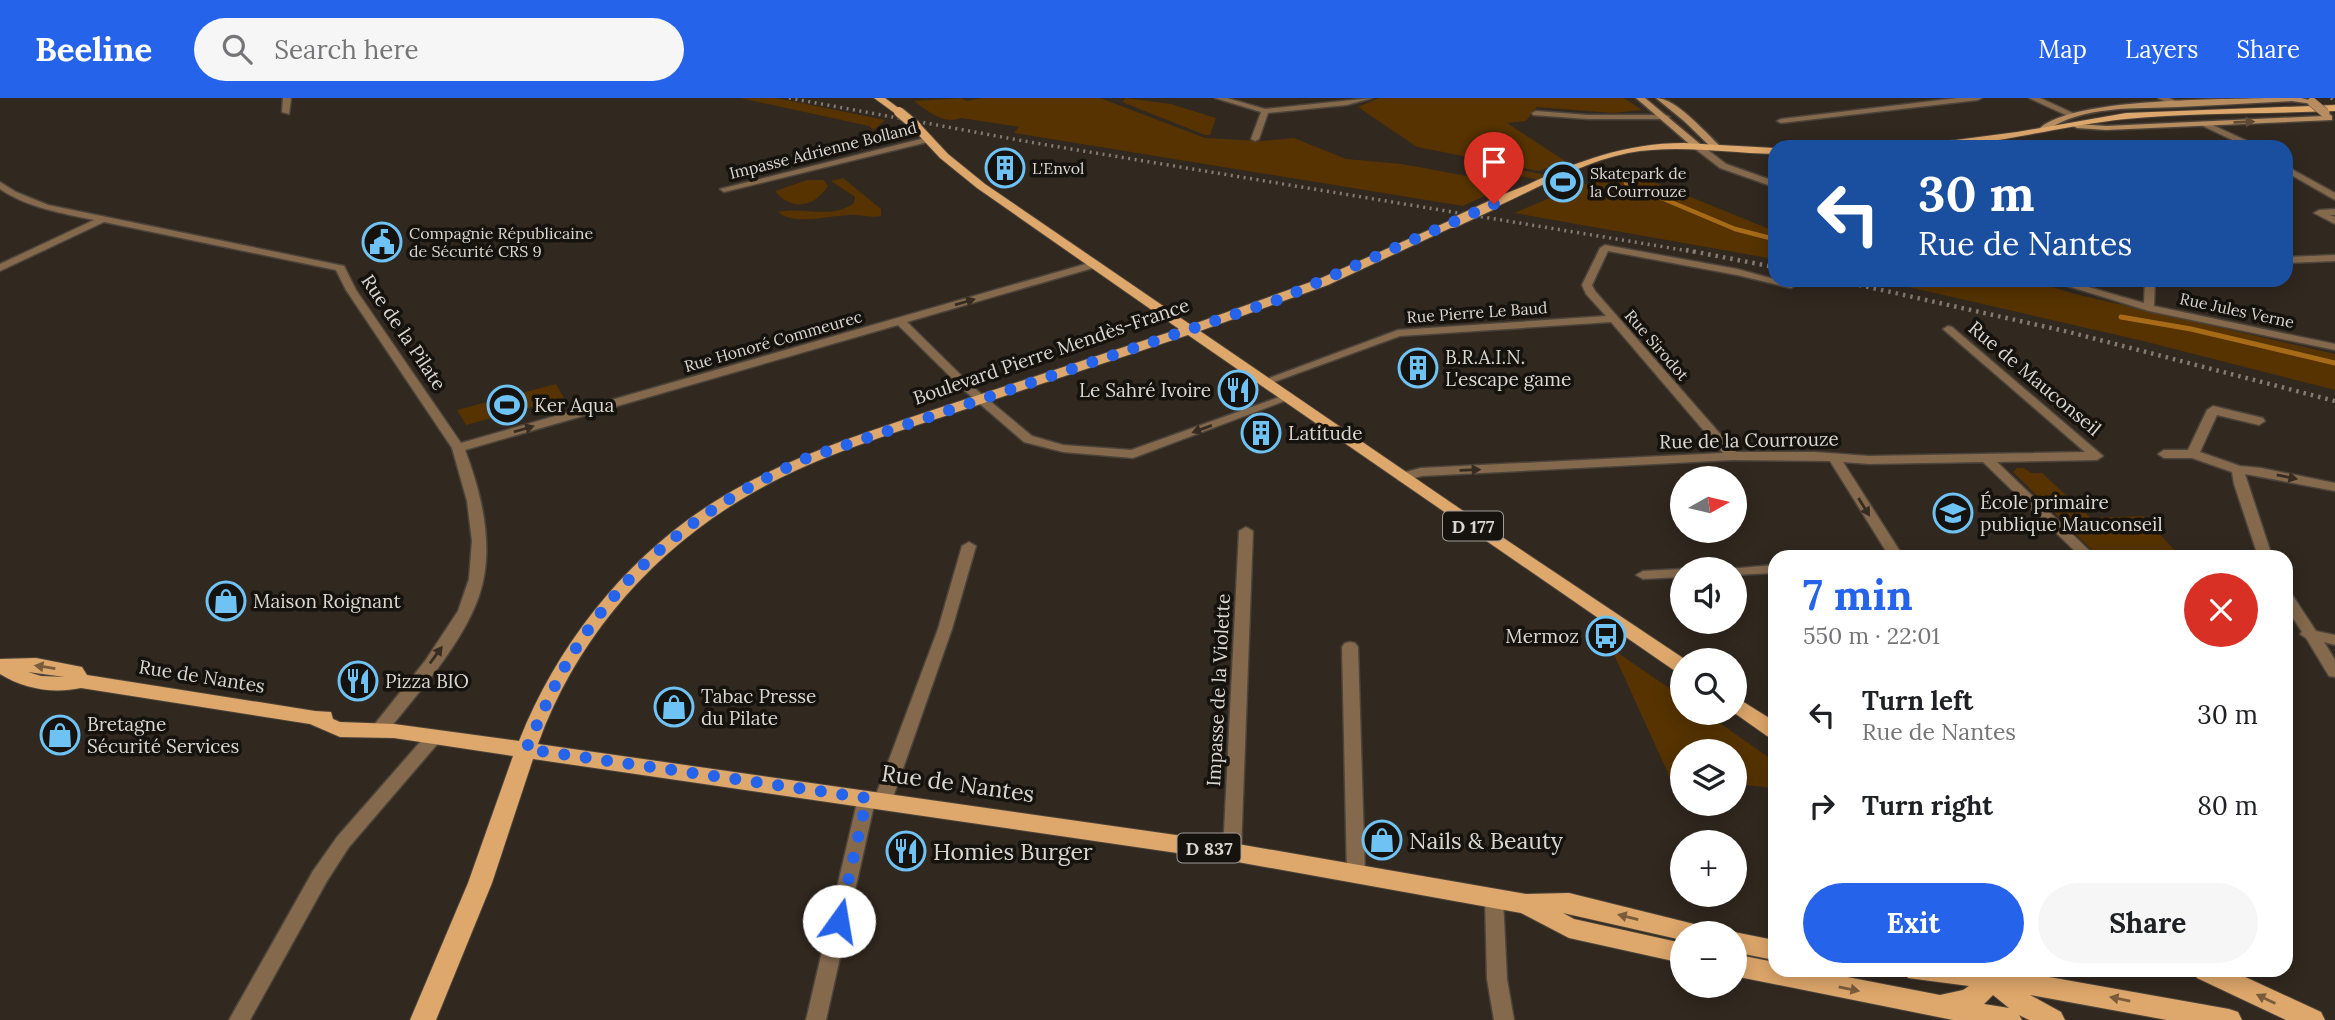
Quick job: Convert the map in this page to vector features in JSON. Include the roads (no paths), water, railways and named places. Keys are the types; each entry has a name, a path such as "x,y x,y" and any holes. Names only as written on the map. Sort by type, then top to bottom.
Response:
{"main road":[{"name":"D 177","path":"879,98 916,126 971,178 1403,478 1670,658"},
{"path":"1640,98 1698,146"},
{"path":"1660,98 1687,118 1717,148"},
{"path":"2044,128 2071,114 2125,107 2292,99 2309,100 2330,111"},
{"path":"2019,135 2044,128 2126,116 2330,111"},
{"path":"2077,126 2106,128 2329,118 2330,111"},
{"path":"1980,140 2171,114"},
{"name":"Boulevard Pierre Mendès-France","path":"423,1020 473,904 526,749 559,678 590,627 630,577 676,535 751,485 807,458 1305,289 1601,158 1630,150 1698,146 1768,151"},
{"name":"Rue de Nantes","path":"2,667 19,678 57,685 81,681 315,718 327,727 359,732 380,729 526,749 1233,852 1526,904 1569,902 1670,927"},
{"path":"1747,712 1768,727"},
{"name":"Rue de Nantes","path":"1526,904 1569,928 1670,950"},
{"path":"1747,945 1768,949"},
{"path":"1747,968 1768,972"},
{"path":"1793,977 2009,1020"},
{"path":"1951,977 1965,1012"},
{"path":"1965,1012 1969,1002 1983,990 1988,977"},
{"path":"1995,977 2018,1001 2052,1020"},
{"path":"2015,977 2230,1020"},
{"path":"2221,977 2312,1020"}],"street":[{"path":"286,98 286,112"},
{"path":"1219,98 1265,111 1347,103 1368,98"},
{"path":"1333,99 1338,98"},
{"path":"1781,121 1978,98"},
{"path":"2033,98 2071,114"},
{"path":"2162,98 2178,104"},
{"path":"1255,139 1265,111"},
{"path":"1536,113 1588,117 1666,117"},
{"path":"2206,124 2239,140"},
{"name":"Impasse Adrienne Bolland","path":"724,189 929,139"},
{"path":"1698,146 1723,166 1768,182"},
{"path":"1717,148 1741,172"},
{"path":"2293,174 2335,197"},
{"name":"Rue de la Pilate","path":"0,185 13,194 46,207 340,268 351,290 458,448 467,469 476,512 477,567 472,596 447,639 380,729"},
{"path":"0,199 13,194"},
{"path":"2335,212 2319,213 2335,221"},
{"path":"0,268 101,220"},
{"name":"Rue Sirodot","path":"1733,456 1587,288 1605,248 1768,279"},
{"path":"313,263 327,256"},
{"path":"2293,260 2335,258"},
{"name":"Rue Honoré Commeurec","path":"458,448 1096,264"},
{"name":"Rue Jules Verne","path":"2077,287 2149,308 2335,347"},
{"path":"2149,308 2150,287"},
{"name":"Rue Pierre Le Baud","path":"1267,382 1398,333 1614,319"},
{"path":"900,321 981,399 1033,441 1093,453 1120,455 1145,451 1289,397"},
{"name":"Rue de Mauconseil","path":"1948,329 2097,456"},
{"path":"2193,454 2213,410 2259,421"},
{"path":"2164,454 2193,454 2238,470 2335,487"},
{"name":"Rue de la Courrouze","path":"1403,478 1421,471 1574,466 1733,456 1869,460 2097,456"},
{"path":"1834,457 1892,550"},
{"path":"1986,458 2082,550"},
{"path":"2238,470 2240,484 2263,550"},
{"name":"Impasse de la Violette","path":"1233,852 1246,531"},
{"path":"816,1020 875,799 945,629 969,546"},
{"path":"1747,570 1768,569"},
{"path":"1643,575 1670,574"},
{"path":"2293,608 2335,672"},
{"path":"2308,634 2335,640"},
{"path":"1350,647 1356,875"},
{"path":"239,1020 335,853 434,737"},
{"path":"1494,899 1497,979 1504,1020"}],"waterway":[{"path":"1626,183 1735,229 1768,237"},
{"path":"2121,317 2191,329 2335,363"}],"railway":[{"path":"789,98 1035,143 1695,252"},
{"path":"2331,98 2335,101"},
{"path":"1686,250 1768,266"},
{"path":"1868,287 2069,332 2335,401"}],"place":[{"name":"L'Envol","path":"1005,168"},
{"name":"Skatepark de la Courrouze","path":"1563,182"},
{"name":"Compagnie Républicaine de Sécurité CRS 9","path":"382,242"},
{"name":"B.R.A.I.N. L'escape game","path":"1418,368"},
{"name":"Le Sahré Ivoire","path":"1238,390"},
{"name":"Ker Aqua","path":"507,405"},
{"name":"Latitude","path":"1261,433"},
{"name":"École primaire publique Mauconseil","path":"1953,513"},
{"name":"Maison Roignant","path":"226,601"},
{"name":"Mermoz","path":"1606,636"},
{"name":"Pizza BIO","path":"358,681"},
{"name":"Tabac Presse du Pilate","path":"674,707"},
{"name":"Bretagne Sécurité Services","path":"60,735"},
{"name":"Nails & Beauty","path":"1382,840"},
{"name":"Homies Burger","path":"906,851"}]}
